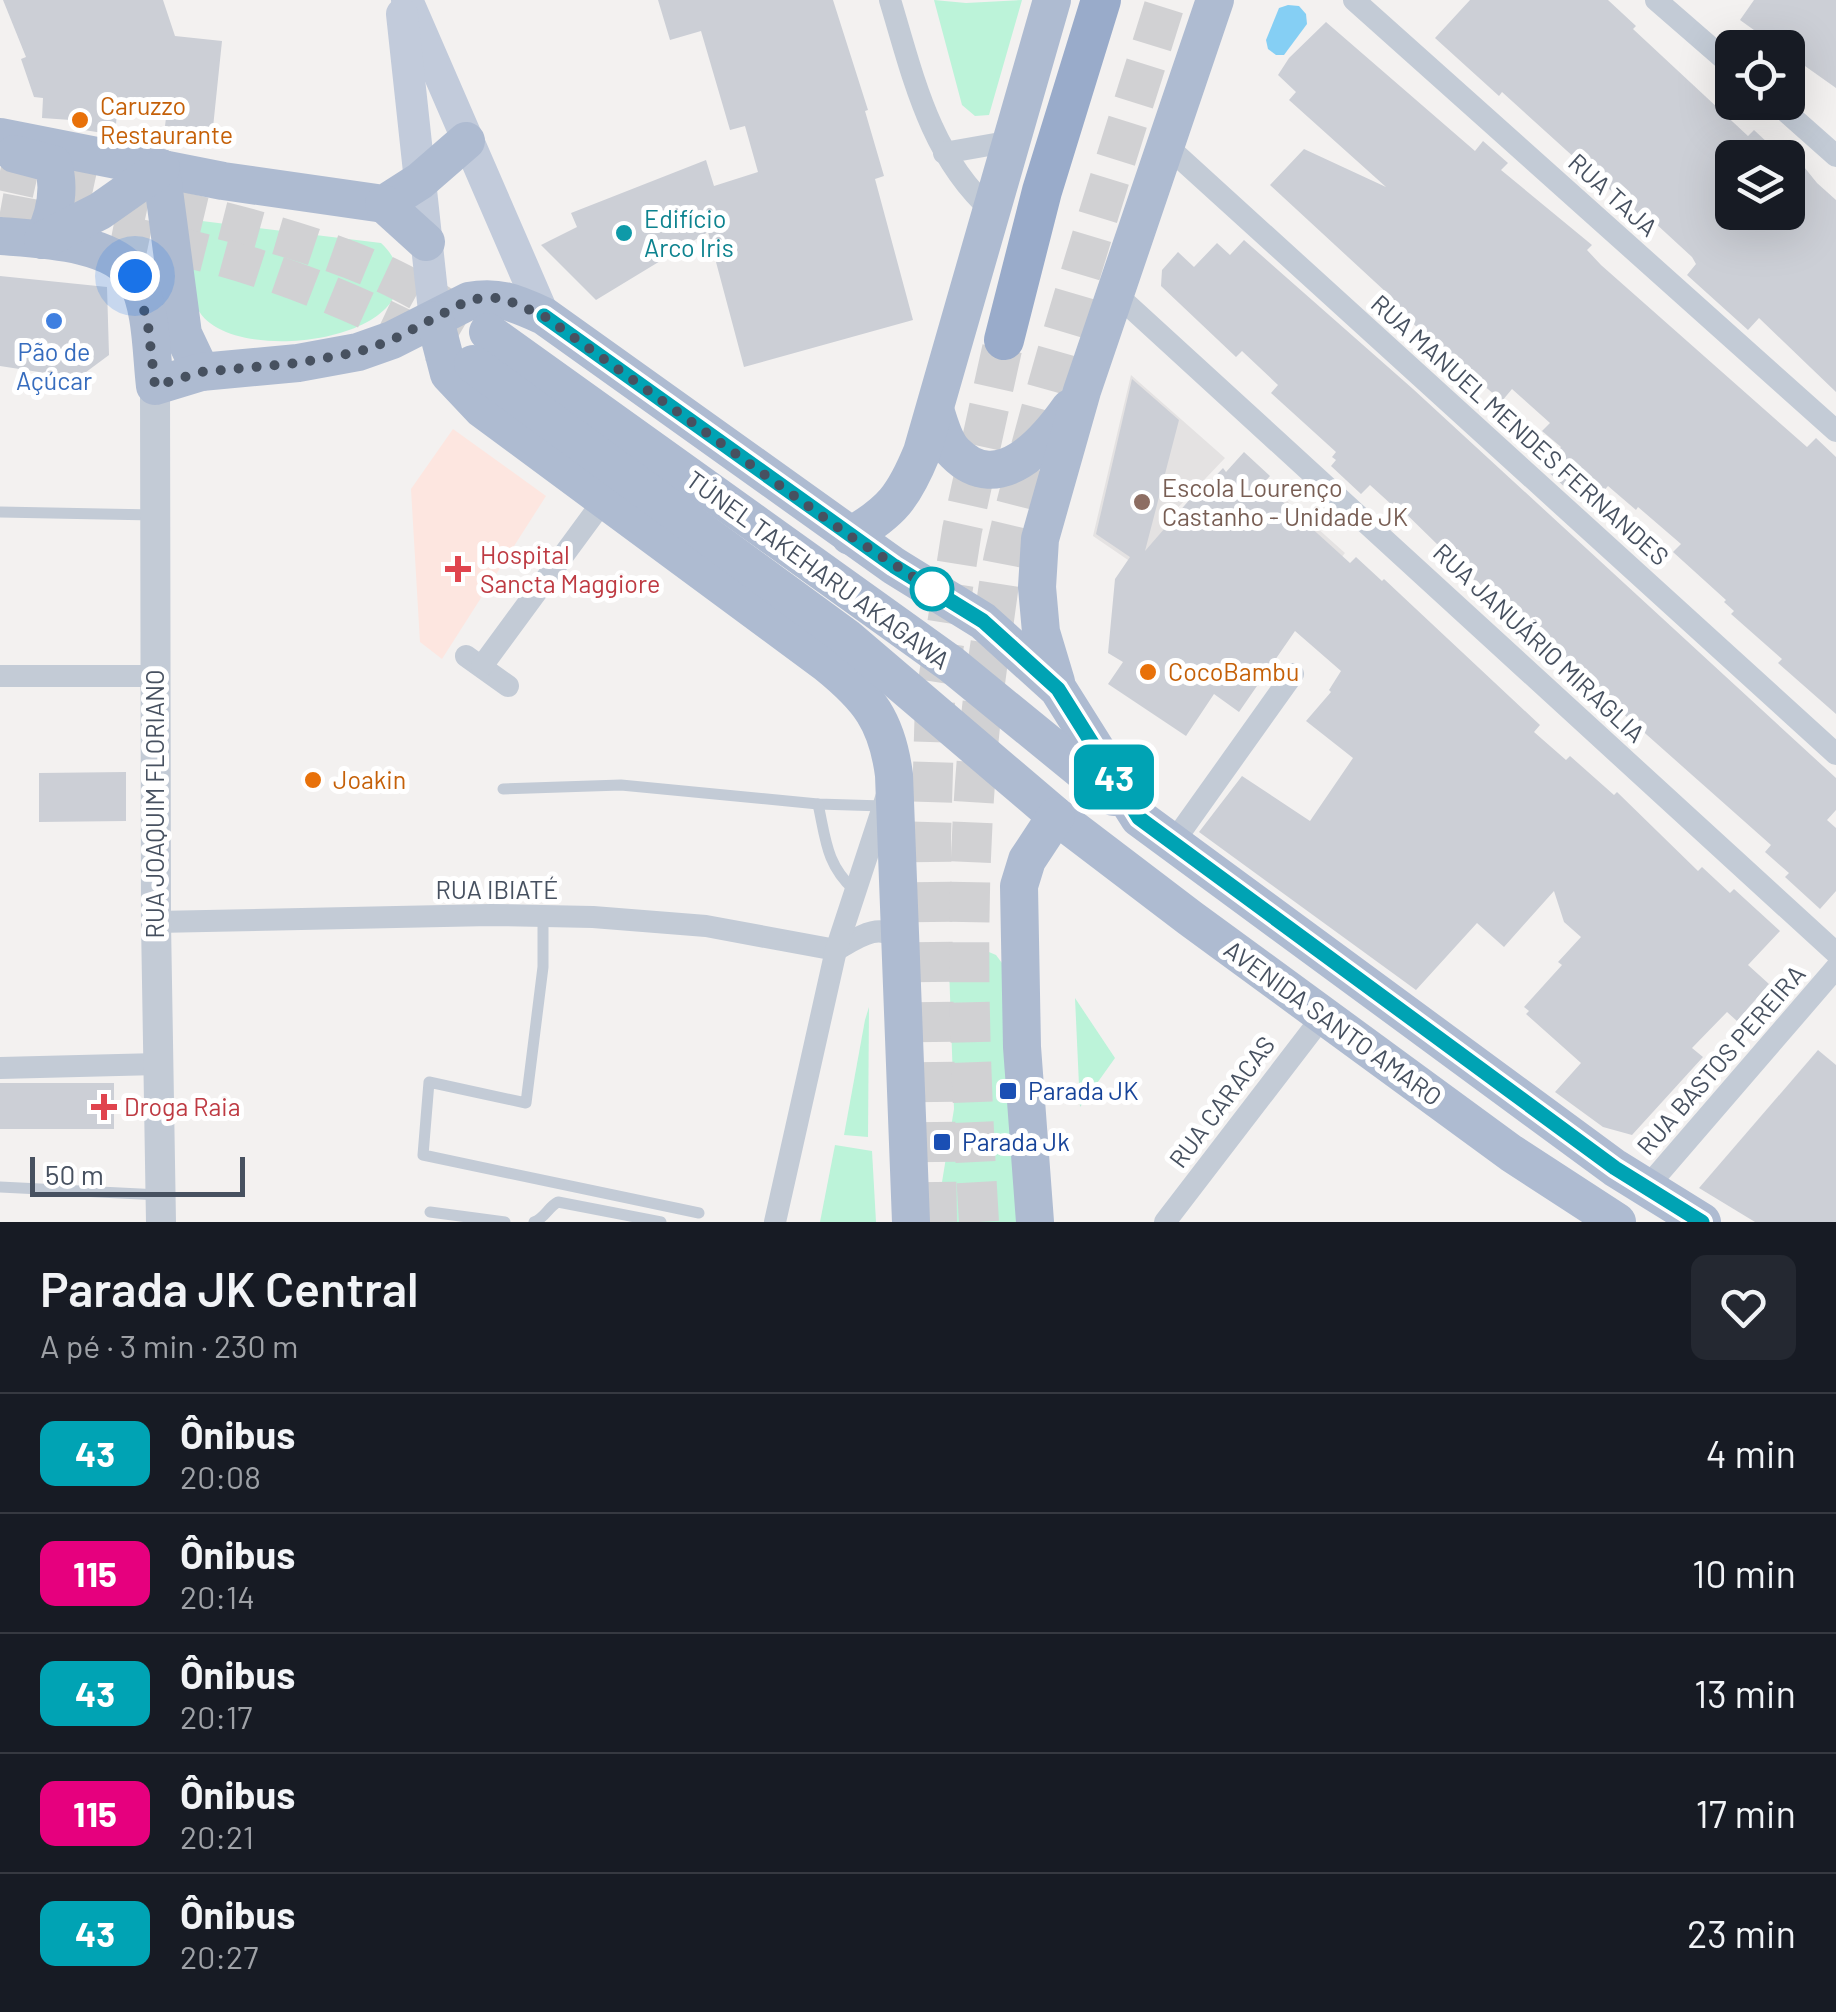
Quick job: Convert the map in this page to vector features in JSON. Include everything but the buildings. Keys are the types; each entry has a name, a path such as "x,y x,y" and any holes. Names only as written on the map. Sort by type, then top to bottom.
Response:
{"highway":[{"path":"1004,340 1045,179 1084,0"},
{"path":"1045,179 1101,0"}],"main road":[{"path":"404,0 544,316"},
{"path":"404,0 435,320 449,374 460,390 828,664 865,696 879,718 891,751 888,790 900,941 911,1222"},
{"path":"850,536 894,507 910,482 935,410 1052,0"},
{"path":"1058,689 1041,632 1037,587 1040,539 1082,392 1215,0"},
{"path":"0,139 223,181 384,204 426,242"},
{"path":"0,139 10,152 53,164 56,195 43,240"},
{"path":"384,204 420,181 466,141"},
{"path":"43,240 100,212 161,168"},
{"path":"161,168 183,334 201,372"},
{"path":"0,236 43,240 104,254 123,263 135,276 148,325 155,386"},
{"name":"AVENIDA SANTO AMARO","path":"155,386 201,372 298,363 358,352 435,320 469,300 502,298 544,316 850,536 983,621 1058,689 1139,818 1615,1168 1702,1222"},
{"name":"TÚNEL TAKEHARU AKAGAWA","path":"1056,816 846,637 481,348 951,664 1139,818"},
{"path":"935,410 955,454 972,464 993,469 1012,465 1035,451 1082,392"},
{"path":"1036,1222 1022,1048 1019,886 1027,860 1056,816"},
{"name":"AVENIDA SANTO AMARO","path":"1056,816 1510,1153 1617,1222"}],"street":[{"path":"890,0 924,111 944,153 963,182 992,211"},
{"name":"RUA TAJA","path":"1354,0 1836,431"},
{"path":"1656,0 1715,51"},
{"path":"1795,120 1836,156"},
{"path":"944,153 1012,141"},
{"name":"RUA MANUEL MENDES FERNANDES","path":"1168,147 1836,754"},
{"name":"RUA JANUÁRIO MIRAGLIA","path":"1116,294 1836,953"},
{"name":"RUA JOAQUIM FLORIANO","path":"155,386 160,1209"},
{"path":"508,686 474,661 604,500"},
{"path":"1172,844 1293,674"},
{"path":"0,676 154,676"},
{"path":"775,1222 836,950 888,790"},
{"name":"RUA IBIATÉ","path":"156,922 543,916 706,926 836,950"},
{"path":"836,950 865,933 880,930 900,941"},
{"name":"RUA BASTOS PEREIRA","path":"1647,1187 1836,968"},
{"name":"RUA CARACAS","path":"1165,1222 1323,1016"},
{"path":"0,1068 158,1064"}],"lane":[{"path":"0,512 154,516"},
{"path":"504,790 622,786 818,804 888,790"},
{"path":"818,804 837,874 854,890"},
{"path":"543,916 544,968 526,1103 430,1082 424,1155 699,1213"},
{"path":"0,1187 160,1209"},
{"path":"534,1222 558,1202 661,1222"},
{"path":"430,1212 505,1222"}],"shaded area":[{"name":"Escola Lourenço Castanho - Unidade JK","path":"1131,375 1225,458 1167,519 1206,555 1268,484 1345,553 1282,625 1185,599 1093,536"},
{"name":"Hospital Sancta Maggiore","path":"453,429 546,496 442,659 420,642 411,489"}],"green space":[{"path":"934,0 1022,0 989,115 975,116 962,105"},
{"path":"202,221 381,243 395,262 398,284 388,306 366,322 337,334 267,341 235,335 210,323 196,305 192,228"},
{"path":"977,947 996,955 1005,967 1031,1222 945,1222 942,1182 954,1109 949,967 959,955"},
{"path":"1075,998 1115,1058 1080,1107"},
{"path":"869,1007 868,1137 844,1135 865,1020"},
{"path":"835,1145 872,1151 876,1222 820,1222"}],"water":[{"path":"1299,6 1306,14 1307,24 1284,55 1276,55 1268,49 1266,40 1279,8"}],"tunnel":[{"path":"979,1222 970,1001 971,854 982,707 999,582 1060,343 1166,0"},
{"path":"0,171 243,226 338,255 423,294 488,332"},
{"path":"0,212 169,244 252,266 332,295 435,344"},
{"path":"937,1222 931,839 935,701 962,530 1004,340"}],"bus line":[{"name":"43","path":"544,316 894,566 983,621 1058,689 1139,818 1615,1168 1702,1222"}],"place":[{"name":"Caruzzo Restaurante","path":"80,120"},
{"name":"Edifício Arco Iris","path":"624,233"},
{"name":"Pão de Açúcar","path":"54,321"},
{"name":"Escola Lourenço Castanho - Unidade JK","path":"1142,502"},
{"name":"Hospital Sancta Maggiore","path":"458,569"},
{"name":"CocoBambu","path":"1148,672"},
{"name":"Joakin","path":"313,780"},
{"name":"Parada JK","path":"1008,1091"},
{"name":"Droga Raia","path":"104,1107"},
{"name":"Parada Jk","path":"942,1142"}],"route":[{"path":"135,276 148,325 155,386 201,372 298,363 358,352 435,320 469,300 502,298 544,316 850,536 932,589"}]}
